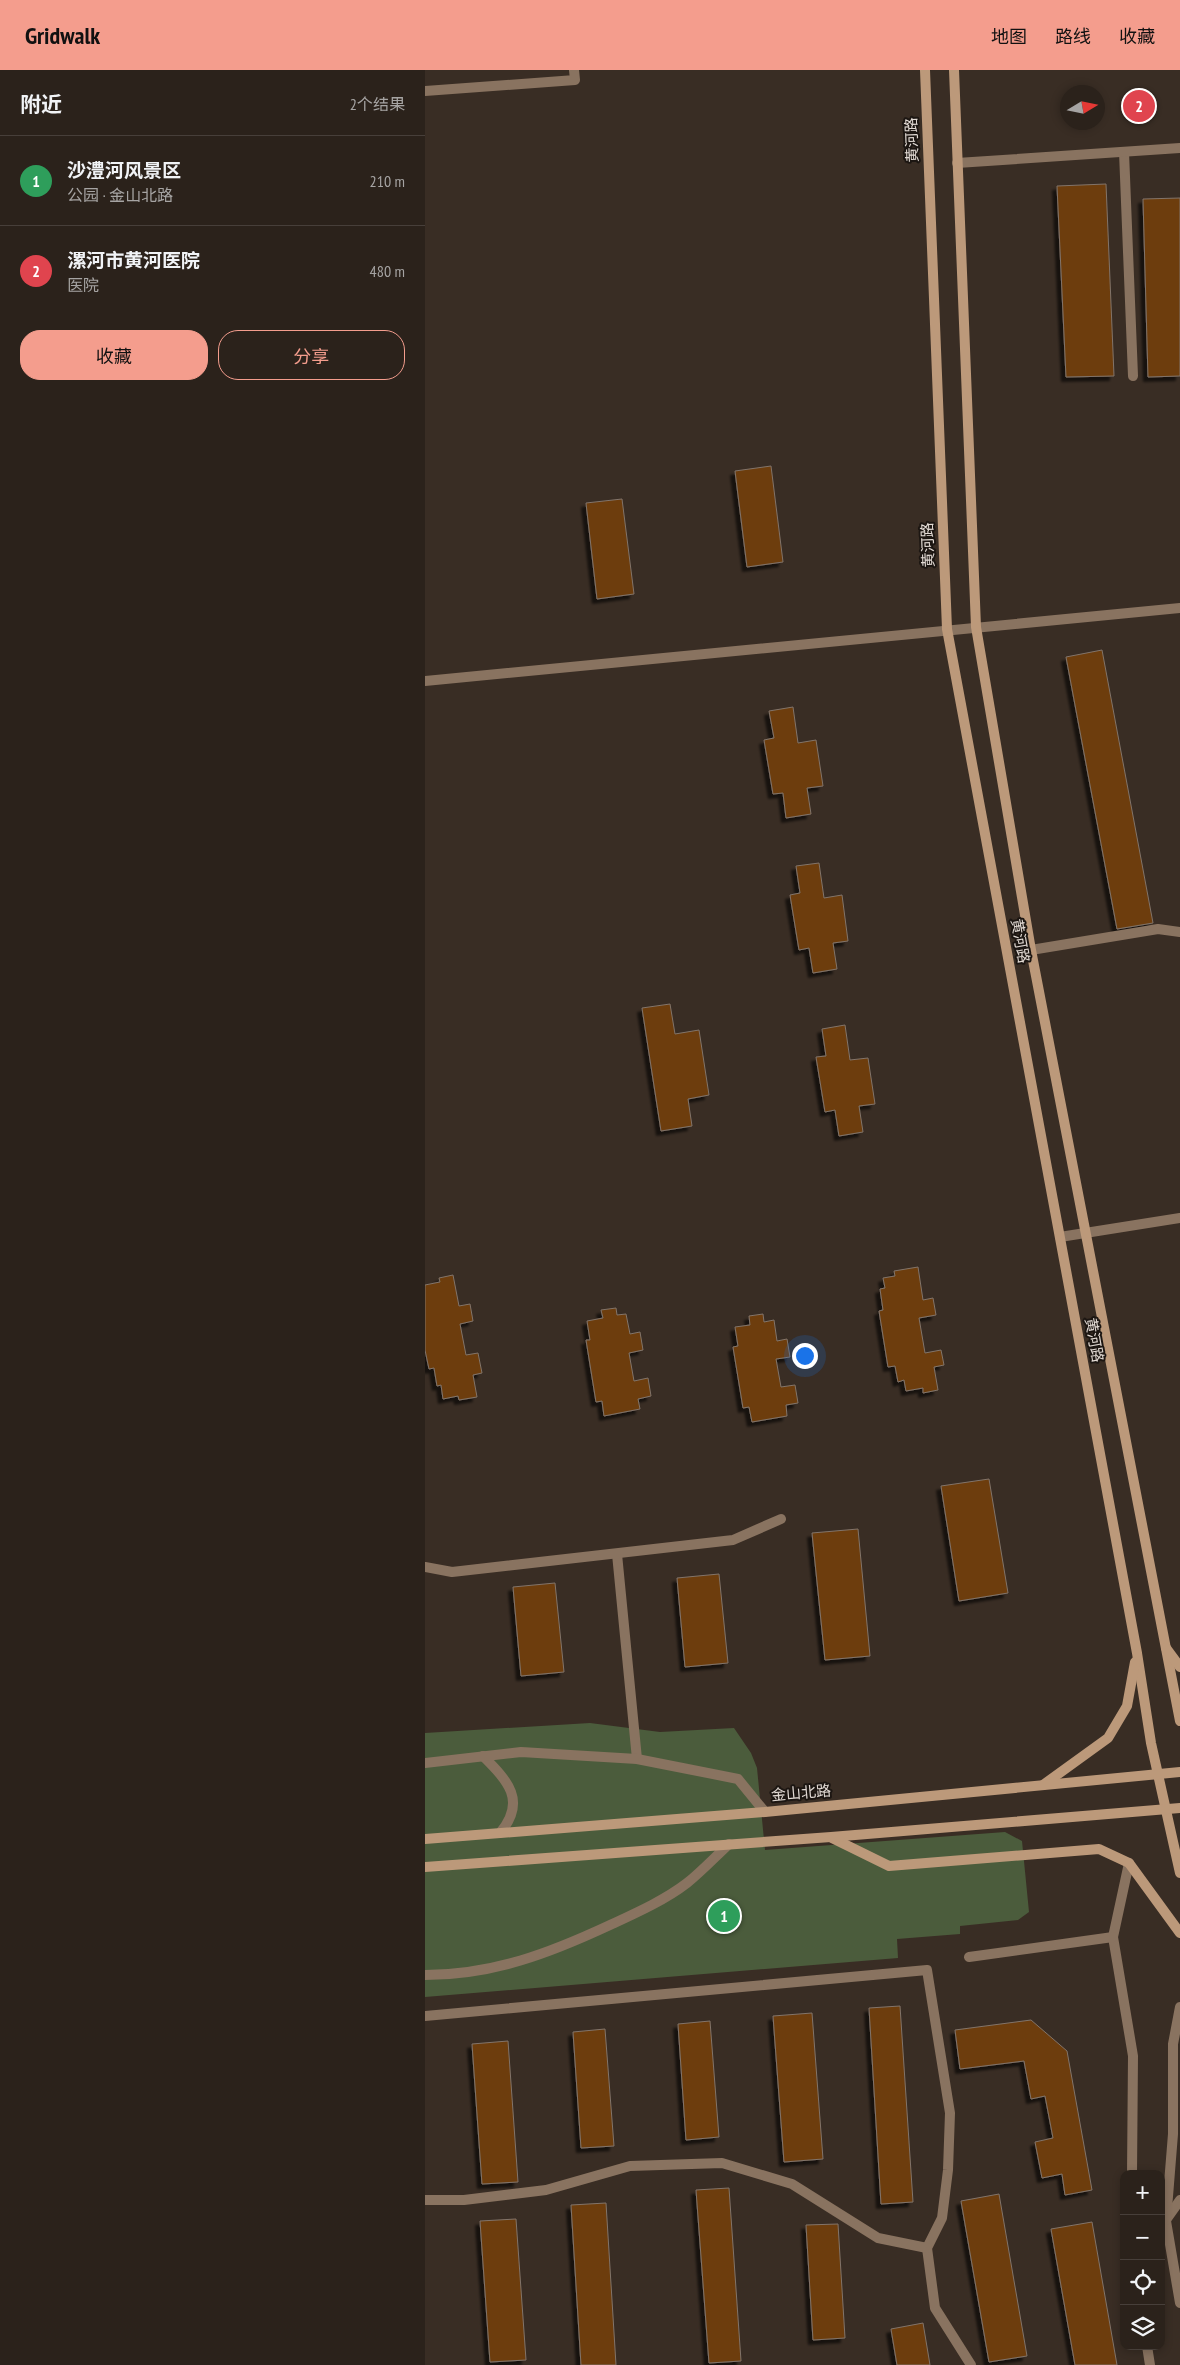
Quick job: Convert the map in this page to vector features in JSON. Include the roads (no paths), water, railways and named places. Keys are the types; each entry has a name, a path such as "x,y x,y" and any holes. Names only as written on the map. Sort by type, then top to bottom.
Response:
{"main road":[{"name":"黄河路","path":"925,70 947,629 1158,1775 1180,1873"},
{"name":"黄河路","path":"954,70 976,627 1031,950 1180,1721"},
{"path":"1164,1646 1180,1667"},
{"path":"1042,1785 1108,1738 1127,1706 1137,1653"},
{"name":"金山北路","path":"425,1839 765,1812 1180,1772"},
{"path":"425,1867 831,1837 1180,1808"},
{"path":"831,1837 889,1866 1099,1849 1129,1864 1180,1933"}],"street":[{"path":"425,91 575,80 574,70"},
{"path":"957,163 1180,148"},
{"path":"1125,152 1133,376"},
{"path":"425,684 947,629 1180,608"},
{"path":"1031,950 1159,929 1180,932"},
{"path":"1059,1237 1180,1218"},
{"path":"425,1567 452,1572 733,1540 781,1519"},
{"path":"617,1554 637,1758"},
{"path":"425,1763 521,1752 637,1758 738,1779 765,1812"},
{"path":"483,1756 503,1776 513,1793 512,1819 500,1833"},
{"path":"425,1975 449,1975 495,1969 564,1946 634,1914 686,1883 729,1844"},
{"path":"1129,1864 1113,1937 1133,2056 1132,2170"},
{"path":"969,1957 1113,1937"},
{"path":"425,2016 927,1970 950,2113 948,2170 942,2218 927,2248 935,2308 971,2365"},
{"path":"1180,2007 1173,2044 1173,2134 1166,2220 1180,2303"},
{"path":"425,2200 464,2200 546,2190 630,2166 723,2163 792,2184 879,2238 927,2248"},
{"path":"1166,2220 1180,2200"},
{"path":"1148,2350 1151,2365"}],"place":[{"name":"漯河市黄河医院","path":"1139,106"},
{"name":"沙澧河风景区","path":"724,1916"}]}
